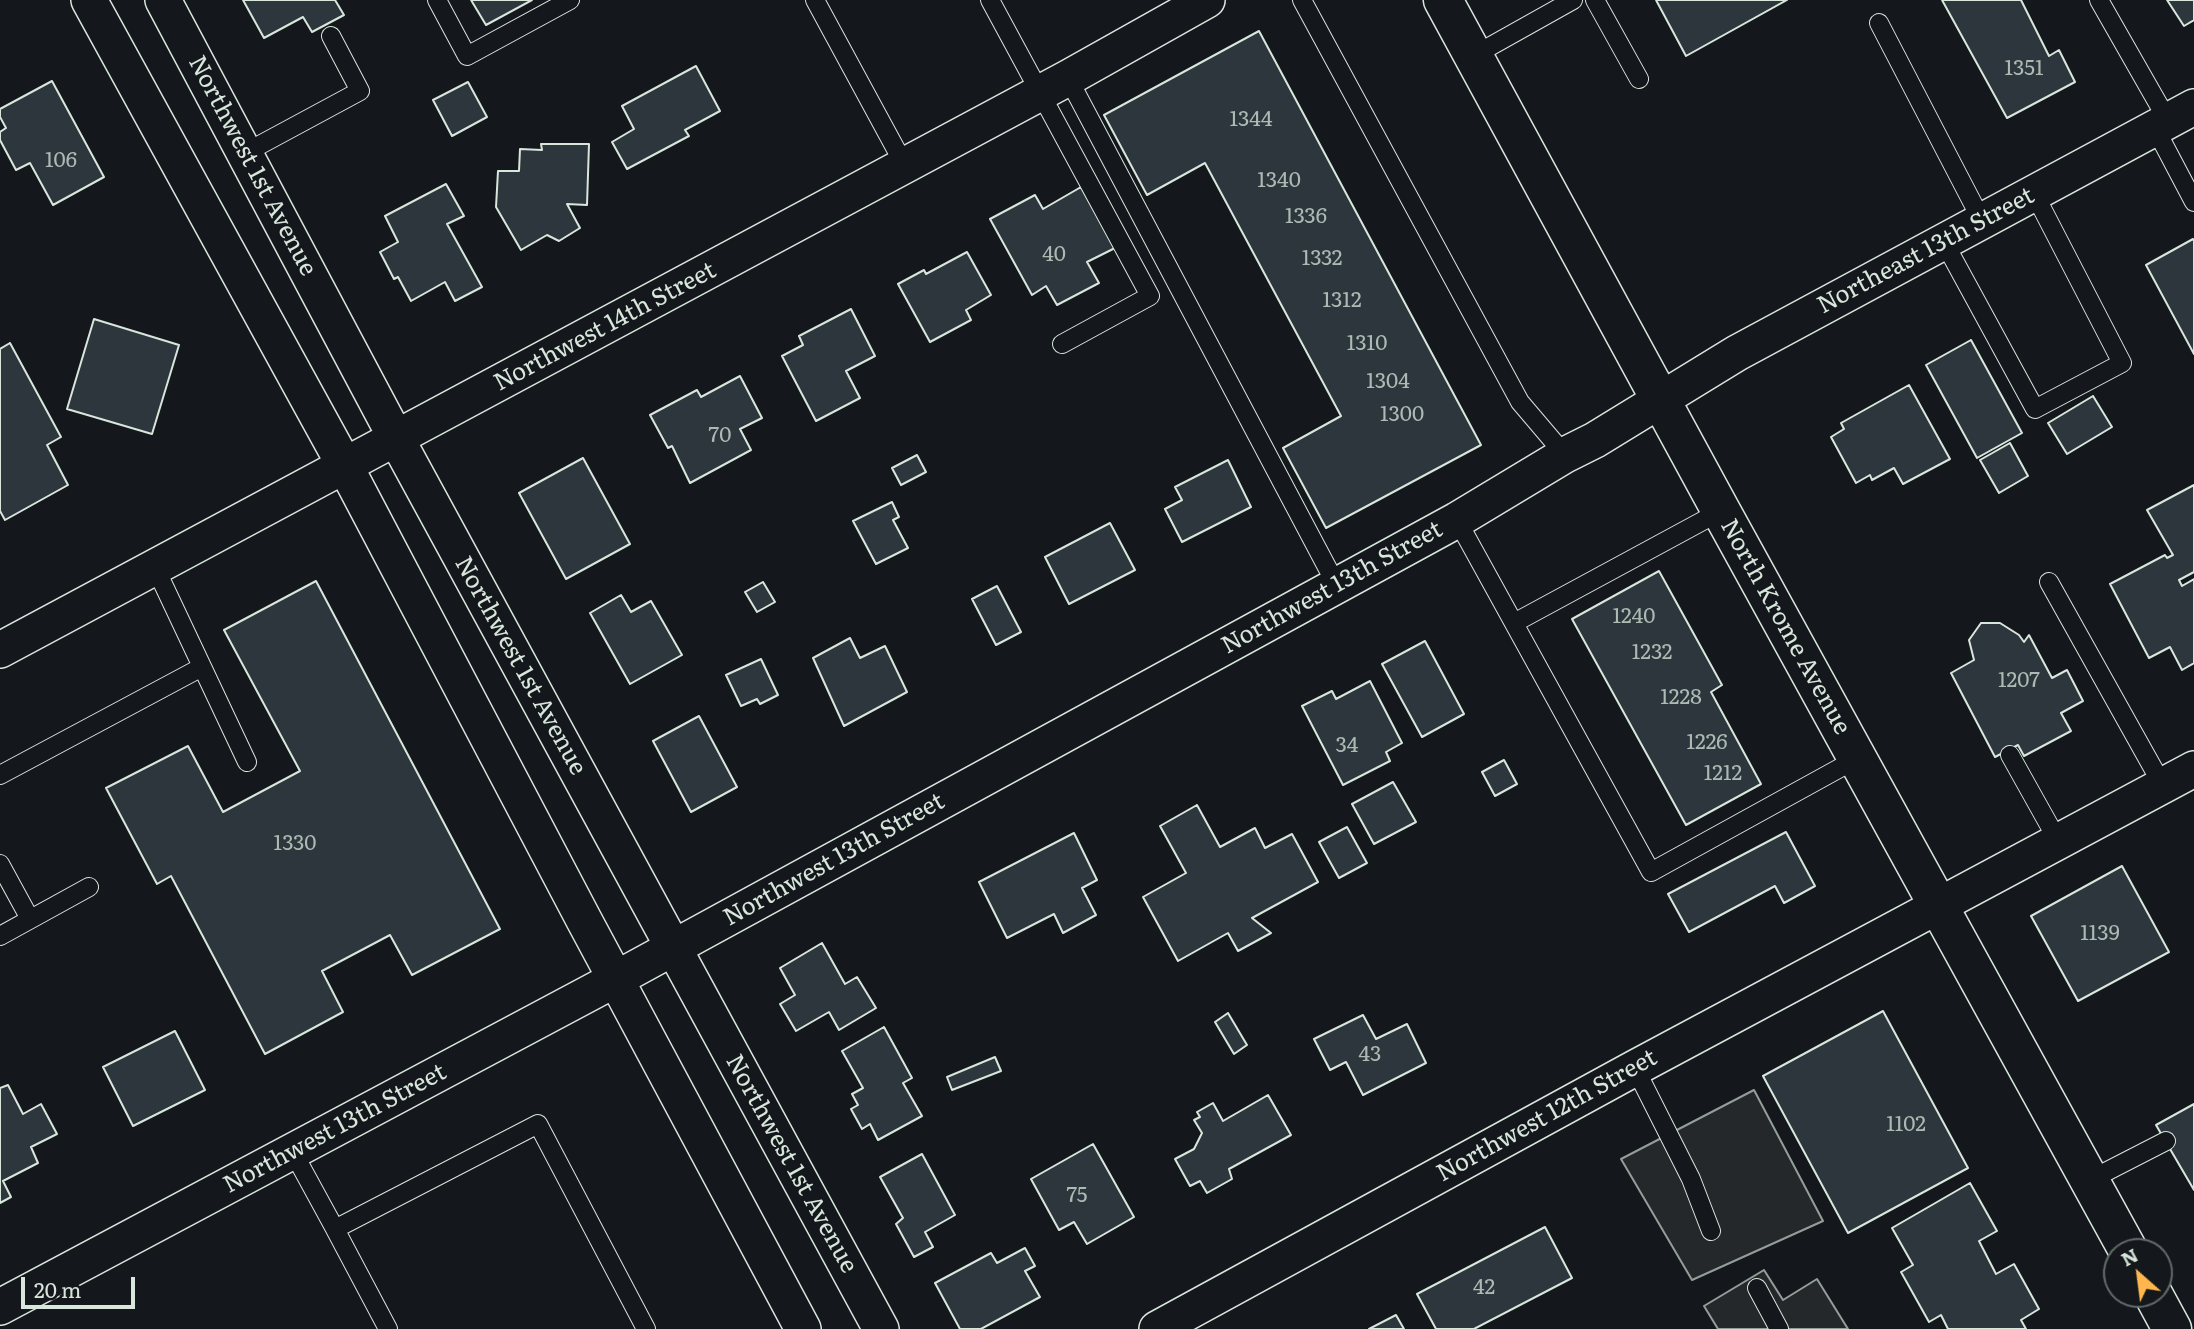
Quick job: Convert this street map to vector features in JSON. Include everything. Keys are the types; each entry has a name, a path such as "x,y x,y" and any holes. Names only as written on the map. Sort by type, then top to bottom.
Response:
{"highway":[{"name":"North Krome Avenue","path":"1443,0 2121,1238"},
{"path":"2161,1308 2172,1329"}],"street":[{"path":"89,0 345,466 803,1329"},
{"name":"Northwest 1st Avenue","path":"163,0 396,438 881,1329"},
{"name":"Northwest 14th Street","path":"0,650 1054,86 1207,0"},
{"name":"Northeast 13th Street","path":"1662,400 1737,353 2172,119"},
{"name":"Northwest 13th Street","path":"0,1307 673,948 1457,520 1662,400"},
{"name":"Northwest 12th Street","path":"1157,1329 1635,1068 2194,769"}],"lane":[{"path":"437,0 467,56 570,0"},
{"path":"815,0 905,166"},
{"path":"989,0 1054,86 1336,586"},
{"path":"1302,0 1520,402 1565,456"},
{"path":"1473,56 1573,0"},
{"path":"1595,0 1639,79"},
{"path":"2099,0 2172,119 2194,202"},
{"path":"1879,23 1982,221"},
{"path":"245,153 360,91 331,36"},
{"path":"1054,86 1150,296 1062,344"},
{"path":"1944,242 2035,409 2122,363 2034,193"},
{"path":"1514,623 1721,511"},
{"path":"1457,520 1651,872 1858,758"},
{"path":"155,567 247,762"},
{"path":"2049,582 2163,786"},
{"path":"0,775 202,667"},
{"path":"2010,755 2058,841"},
{"path":"0,864 30,919"},
{"path":"0,936 89,887"},
{"path":"1635,1068 1691,1179 1712,1231"},
{"path":"335,1229 538,1124 646,1329"},
{"path":"2090,1180 2166,1141"},
{"path":"293,1152 388,1329"},
{"path":"1757,1288 1779,1329"}],"shaded area":[{"path":"1754,1090 1823,1221 1692,1280 1621,1159"},
{"path":"1764,1270 1783,1300 1817,1279 1848,1329 1718,1329 1704,1306"}],"building":[{"path":"243,0 335,0 344,15 312,32 303,17 264,38"},
{"path":"471,0 532,0 486,25"},
{"path":"1656,0 1787,0 1686,56"},
{"path":"1942,0 2021,0 2049,56 2059,50 2075,82 2007,118"},
{"path":"2167,0 2194,0 2194,20 2184,26"},
{"path":"1259,31 1481,445 1326,528 1283,448 1341,416 1205,163 1147,195 1104,115"},
{"path":"696,66 720,111 685,130 689,136 627,169 612,142 634,129 622,106"},
{"path":"52,81 104,177 53,205 30,163 16,170 0,140 0,132 6,128 0,117 0,109"},
{"path":"468,82 487,117 452,136 433,100"},
{"path":"541,144 589,144 587,205 567,204 580,228 559,241 547,235 521,250 496,207 498,171 519,171 520,149 542,150"},
{"path":"446,184 464,216 447,224 482,287 455,301 445,282 411,301 398,277 394,279 380,252 398,242 385,216"},
{"path":"1081,187 1115,248 1087,262 1099,283 1057,305 1046,286 1032,295 990,219 1035,195 1043,209"},
{"path":"2193,239 2194,241 2194,354 2146,265"},
{"path":"967,252 991,295 966,310 971,320 930,342 898,284 924,270 926,274"},
{"path":"851,309 875,356 846,371 860,398 816,421 782,356 803,345 799,336"},
{"path":"94,319 179,345 152,434 67,409"},
{"path":"1971,340 2022,433 1977,458 1926,365"},
{"path":"10,343 61,437 47,445 68,485 5,520 0,511 0,349"},
{"path":"740,376 762,418 740,429 751,450 690,483 672,446 668,448 650,415 697,390 701,397"},
{"path":"1909,385 1950,459 1903,484 1894,468 1872,480 1870,475 1856,483 1831,437 1844,429 1841,423"},
{"path":"2093,396 2112,427 2067,454 2048,423"},
{"path":"2010,443 2028,476 1999,493 1980,460"},
{"path":"917,455 926,472 901,485 892,468"},
{"path":"583,458 630,544 566,579 519,493"},
{"path":"1228,460 1251,507 1182,542 1165,509 1182,500 1175,487"},
{"path":"2194,485 2194,572 2179,580 2182,586 2194,579 2194,663 2182,670 2170,647 2149,658 2110,584 2165,555 2167,558 2173,555 2147,510"},
{"path":"892,502 899,517 893,520 908,548 876,564 853,521"},
{"path":"1110,523 1135,570 1069,604 1045,557"},
{"path":"1659,571 1722,685 1711,692 1761,784 1686,825 1572,619"},
{"path":"316,581 500,929 412,975 390,935 322,971 343,1012 265,1054 171,876 157,884 106,788 188,746 223,812 300,771 224,630"},
{"path":"763,582 775,602 757,612 745,592"},
{"path":"997,586 1021,632 996,645 972,599"},
{"path":"621,595 631,612 651,601 682,655 630,684 590,613"},
{"path":"1981,623 2000,623 2019,635 2024,642 2029,635 2052,678 2067,670 2083,701 2061,713 2071,731 2024,756 2018,745 1995,757 1951,673 1974,660 1969,640"},
{"path":"850,638 860,658 885,646 907,692 844,726 813,658"},
{"path":"1425,641 1464,714 1422,737 1382,664"},
{"path":"761,659 778,695 760,704 757,699 741,706 726,675"},
{"path":"1370,681 1402,743 1386,752 1390,761 1343,785 1302,706 1332,691 1336,699"},
{"path":"699,716 737,787 691,812 653,741"},
{"path":"1504,760 1517,784 1495,796 1482,772"},
{"path":"1393,782 1416,822 1374,844 1352,804"},
{"path":"1197,805 1220,847 1255,828 1265,848 1292,834 1318,882 1252,918 1271,933 1238,951 1228,933 1178,961 1143,897 1186,873 1160,826"},
{"path":"1347,827 1367,863 1339,878 1319,842"},
{"path":"1786,832 1815,886 1784,903 1775,886 1689,932 1668,894"},
{"path":"1074,833 1097,880 1082,888 1096,915 1063,933 1054,914 1007,938 979,882"},
{"path":"2122,866 2169,952 2078,1001 2031,916"},
{"path":"822,943 845,984 857,977 876,1008 839,1030 829,1012 796,1031 780,1004 795,995 780,968"},
{"path":"1883,1011 1968,1168 1848,1233 1763,1076"},
{"path":"1228,1013 1247,1045 1234,1054 1215,1022"},
{"path":"1363,1015 1376,1039 1407,1024 1426,1063 1363,1095 1346,1062 1330,1070 1314,1039"},
{"path":"884,1027 912,1078 903,1083 922,1116 878,1140 870,1124 862,1129 851,1109 858,1105 852,1094 863,1088 842,1051"},
{"path":"175,1031 205,1090 133,1126 103,1067"},
{"path":"995,1057 1001,1071 952,1090 947,1077"},
{"path":"8,1085 23,1114 41,1104 57,1134 31,1147 38,1163 3,1181 11,1197 0,1203 0,1088"},
{"path":"1268,1095 1291,1135 1229,1169 1232,1179 1207,1193 1200,1181 1190,1186 1175,1159 1194,1149 1202,1133 1194,1120 1200,1117 1197,1112 1213,1103 1223,1121"},
{"path":"2194,1104 2194,1190 2156,1125"},
{"path":"1093,1144 1134,1217 1087,1244 1074,1222 1059,1230 1031,1179"},
{"path":"922,1154 955,1215 925,1232 933,1247 914,1257 896,1224 903,1218 880,1177"},
{"path":"1970,1183 1997,1231 1979,1241 1996,1274 2014,1264 2039,1309 2021,1320 2026,1329 1948,1329 1941,1315 1929,1322 1901,1272 1913,1265 1892,1228"},
{"path":"1545,1227 1572,1278 1474,1329 1436,1329 1417,1294"},
{"path":"1025,1248 1035,1266 1025,1271 1040,1297 981,1329 960,1329 935,1283 991,1253 997,1263"},
{"path":"1396,1315 1404,1329 1369,1329"}]}
